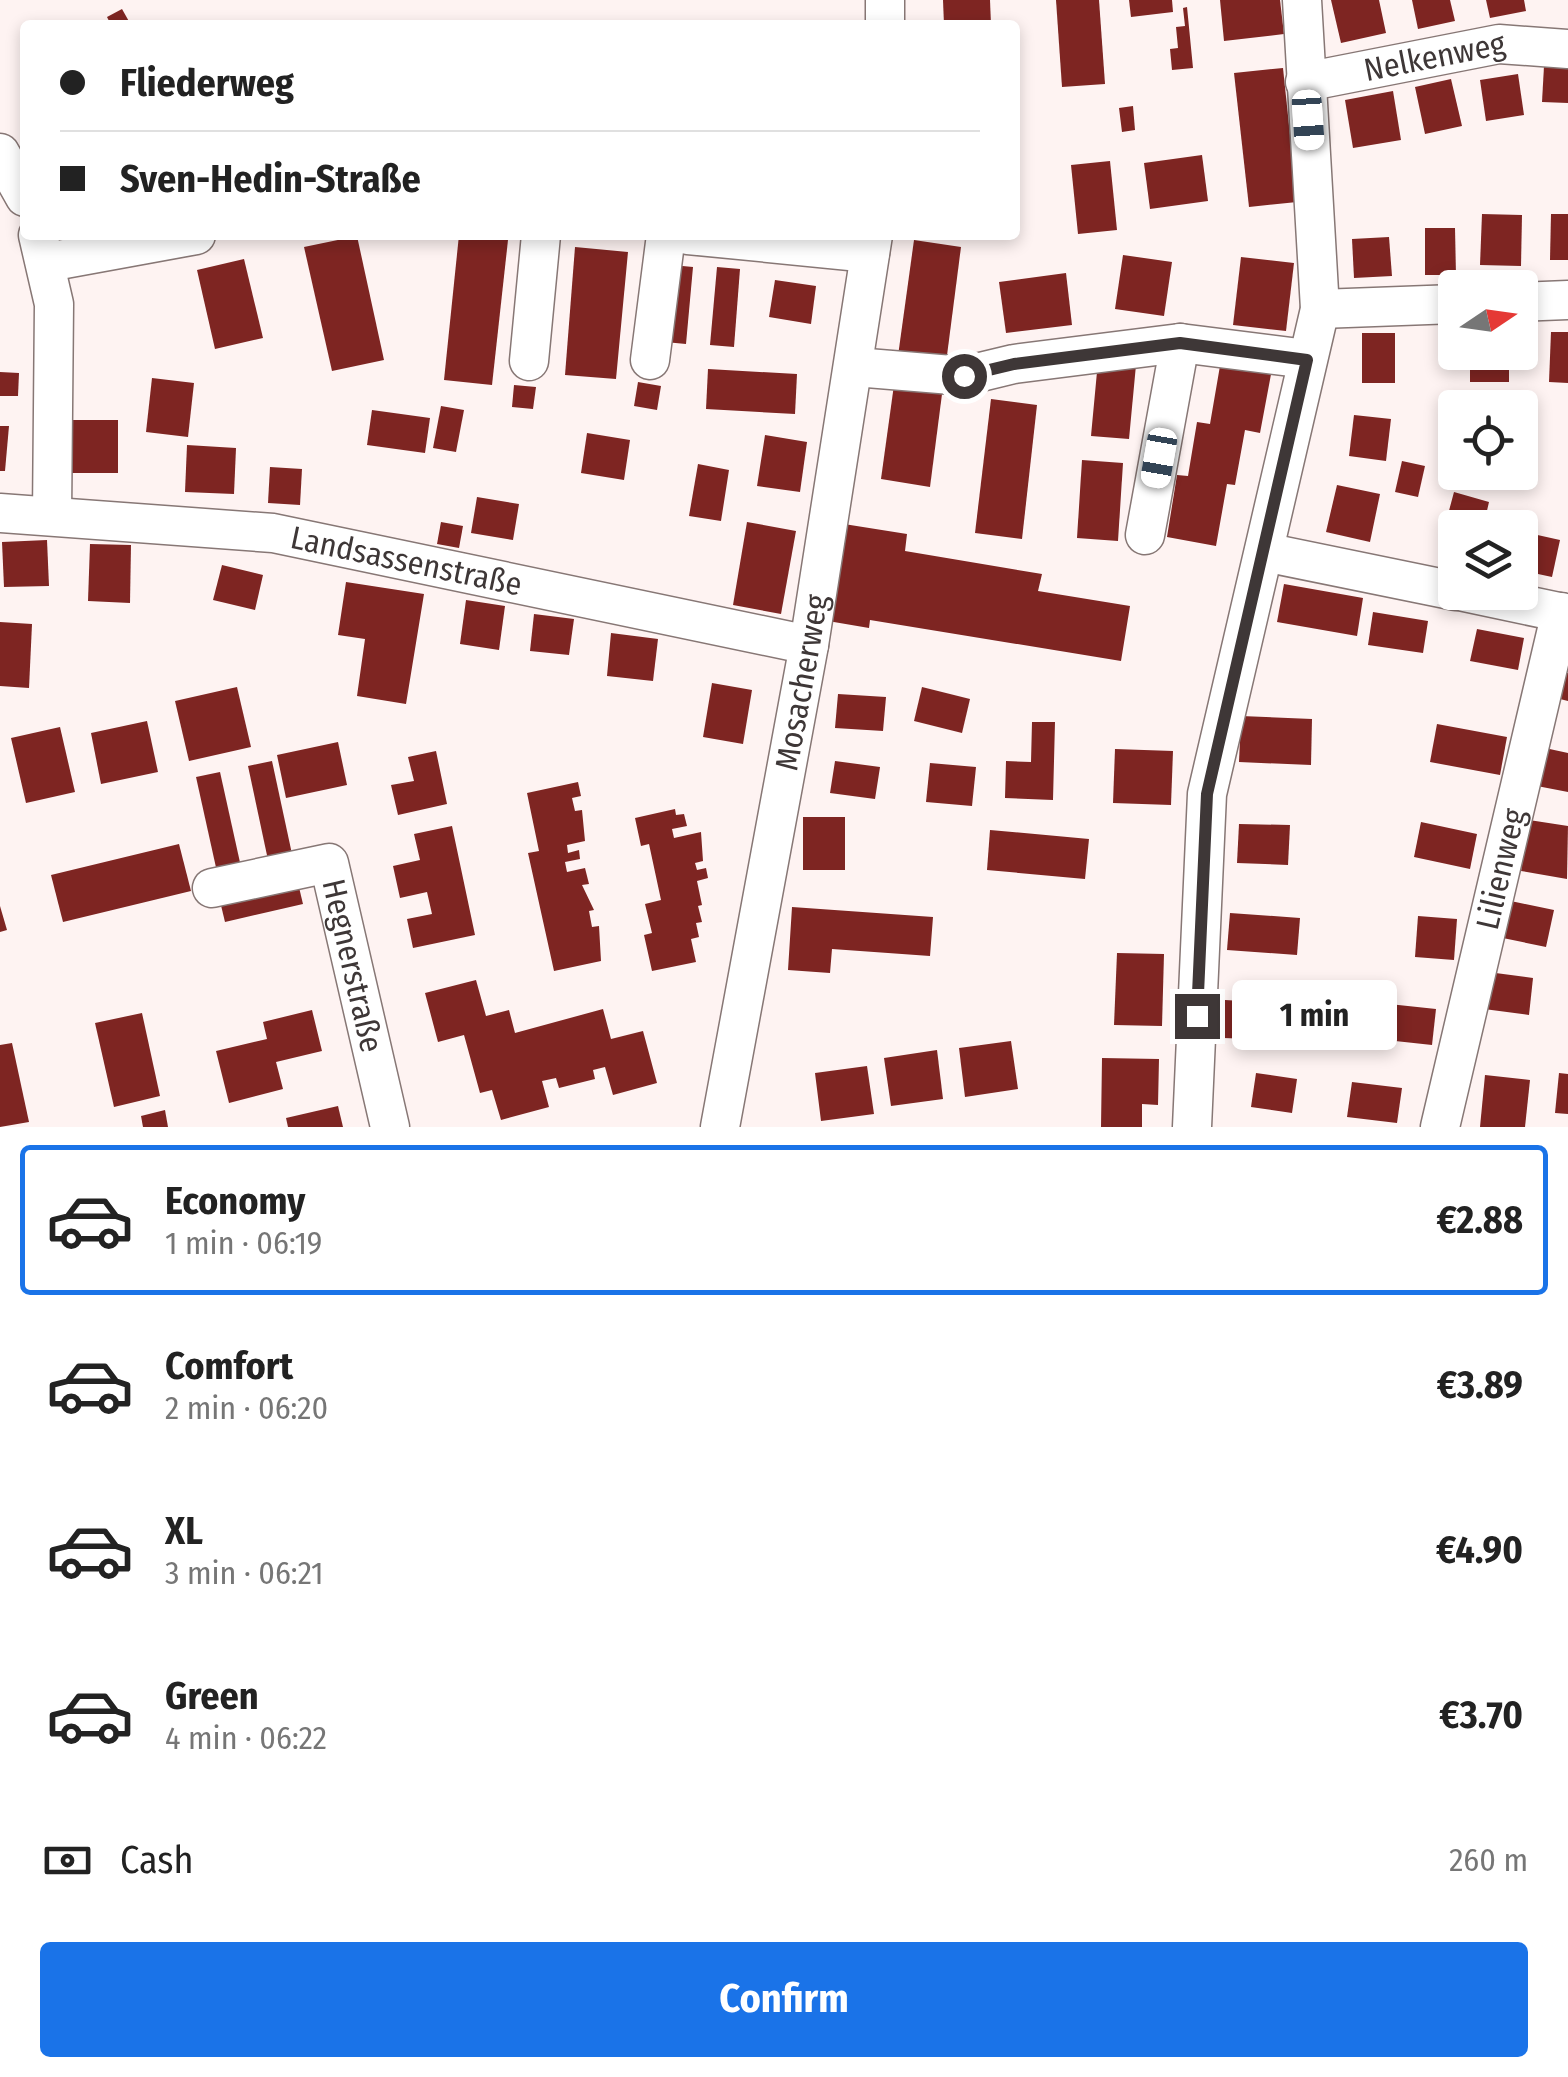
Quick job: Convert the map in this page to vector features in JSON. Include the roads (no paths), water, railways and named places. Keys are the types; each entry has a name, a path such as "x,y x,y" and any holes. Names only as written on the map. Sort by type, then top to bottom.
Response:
{"street":[{"path":"1192,1127 1207,794 1320,309 1302,0"},
{"name":"Nelkenweg","path":"1305,82 1498,44 1568,49"},
{"path":"0,153 20,189"},
{"path":"52,516 54,304 43,248 137,240"},
{"path":"529,362 541,240"},
{"path":"650,360 665,240"},
{"path":"790,240 872,244"},
{"name":"Mosacherweg","path":"720,1127 809,645 872,244"},
{"path":"1538,301 1568,300"},
{"path":"1320,309 1438,305"},
{"path":"855,367 964,376 1014,364 1180,343 1307,360"},
{"path":"1145,535 1180,343"},
{"name":"Landsassenstraße","path":"0,513 273,532 809,645"},
{"path":"1264,552 1438,588"},
{"path":"1538,608 1564,613"},
{"name":"Lilienweg","path":"1440,1127 1564,613"},
{"name":"Hegnerstraße","path":"212,888 329,863 390,1127"}]}
